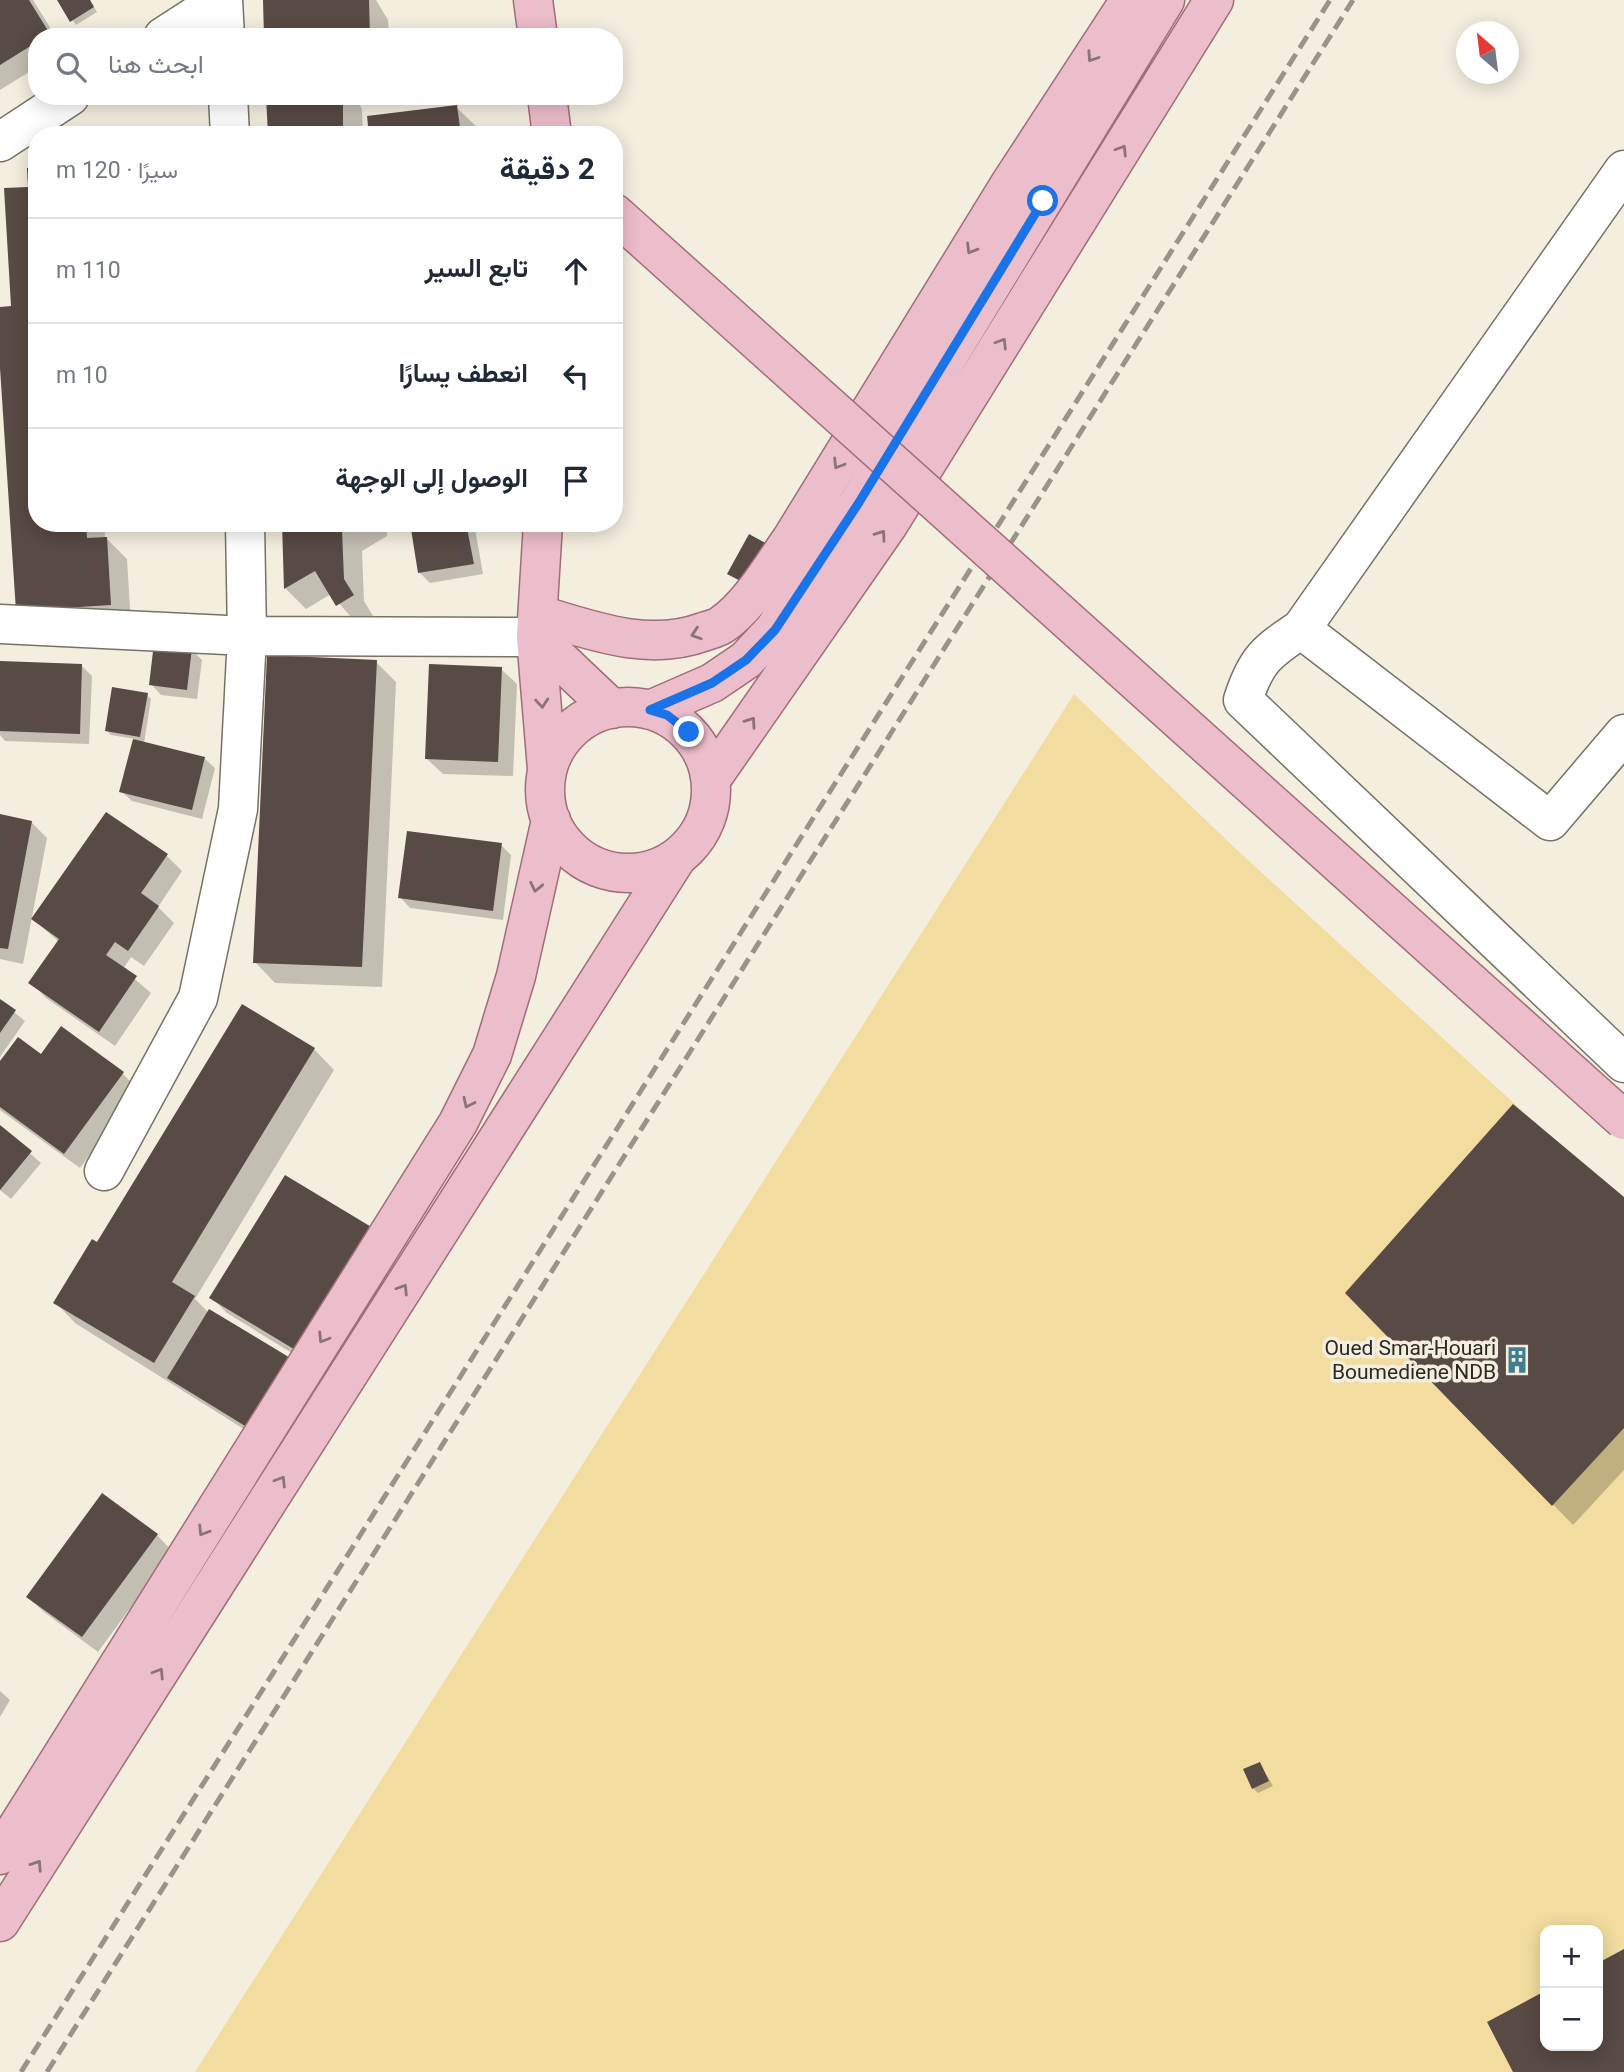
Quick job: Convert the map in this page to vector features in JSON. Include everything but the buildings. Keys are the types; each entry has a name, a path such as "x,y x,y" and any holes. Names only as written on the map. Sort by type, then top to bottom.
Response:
{"main road":[{"path":"533,0 537,28"},
{"path":"538,626 600,632 650,642 688,638 723,625 758,587 790,540 1010,184 1130,0"},
{"path":"650,710 712,683 746,660 775,630 858,504 1165,0"},
{"path":"712,778 888,525 1214,0"},
{"path":"548,105 551,126"},
{"path":"623,221 1624,1120"},
{"path":"543,532 538,626 547,769 545,795 551,820 566,846 590,864 599,867 619,873 649,871 676,859"},
{"path":"538,626 611,709"},
{"path":"0,1922 676,859 693,843 705,823 712,801 712,778 689,732 667,715 640,707 611,709 583,720 561,741 547,769"},
{"path":"0,1855 458,1123 492,1055 516,976 551,820"},
{"path":"94,1706 126,1726"}],"street":[{"path":"177,28 221,0 224,28"},
{"path":"0,142 57,105"},
{"path":"228,105 230,126"},
{"path":"1624,170 1301,629 1274,647 1253,669 1243,700 1624,1063"},
{"path":"104,1171 198,998 238,809 247,636 245,532"},
{"path":"0,624 247,636 538,626"},
{"path":"1301,629 1550,821 1624,734"}],"shaded area":[{"path":"1074,694 1237,850 1624,1204 1624,2072 195,2072"}],"railway":[{"path":"21,2072 1330,0"},
{"path":"47,2072 1353,0"}],"place":[{"name":"Oued Smar-Houari Boumediene NDB","path":"1517,1360"}],"route":[{"path":"689,732 667,715 650,710 712,683 746,660 775,630 858,504 1043,201"}]}
